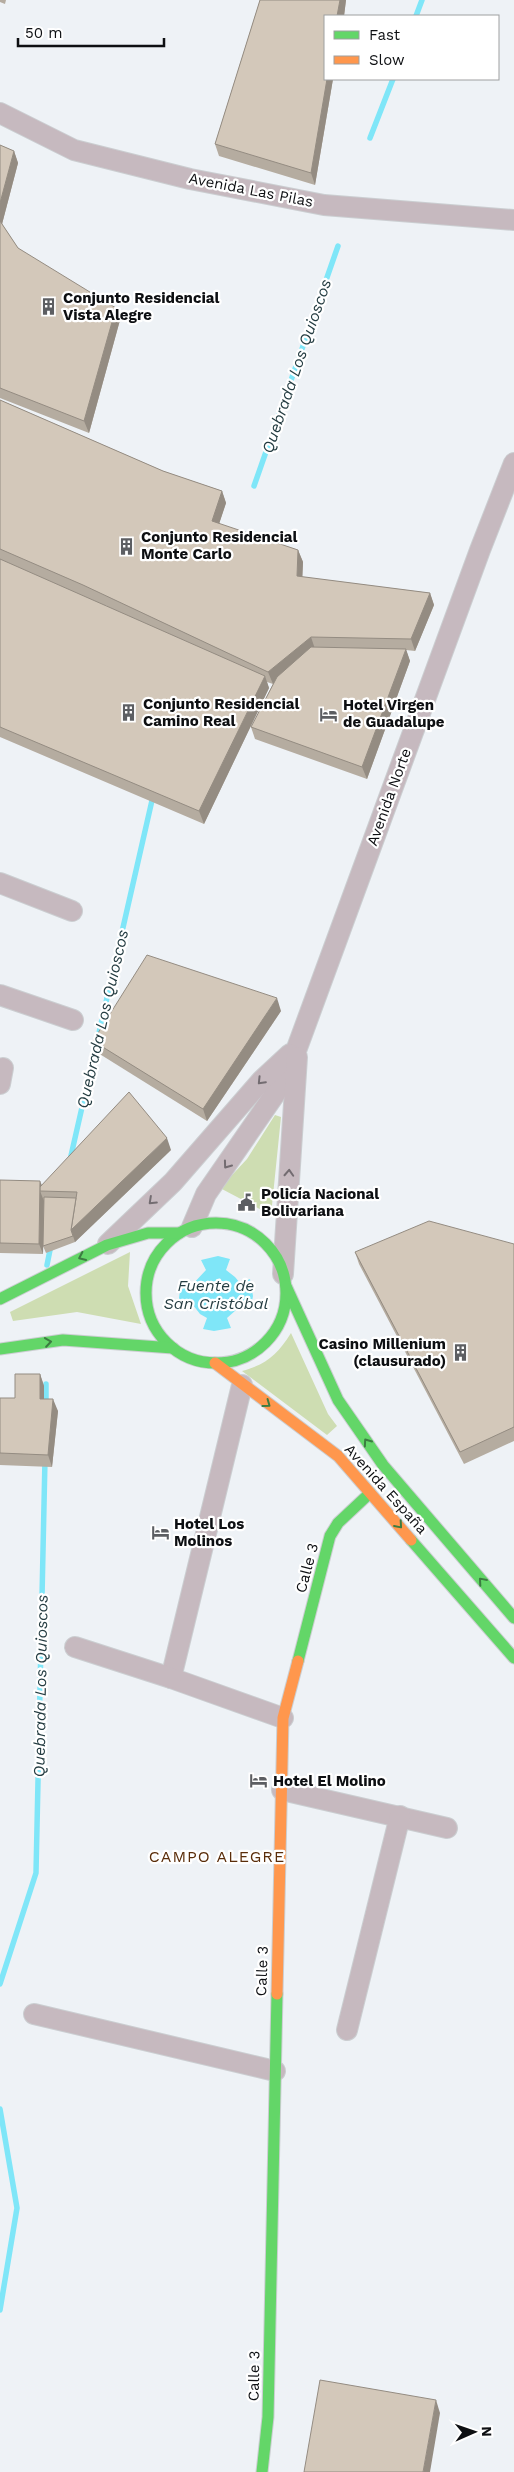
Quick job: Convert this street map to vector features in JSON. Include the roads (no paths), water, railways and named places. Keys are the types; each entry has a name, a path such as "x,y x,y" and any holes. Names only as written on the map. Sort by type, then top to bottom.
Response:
{"main road":[{"path":"0,1299 107,1245 148,1233 185,1230 214,1222 237,1226 257,1236 274,1253 284,1279 283,1310 279,1323 268,1340 253,1353 235,1361 215,1363 193,1359 173,1348 154,1325 148,1311 146,1289 151,1267 162,1248 185,1230"},
{"name":"Avenida España","path":"284,1279 306,1333 343,1408 383,1465 514,1618"},
{"path":"0,1349 63,1340 173,1348"},
{"name":"Avenida España","path":"215,1363 338,1456 514,1658"},
{"name":"Calle 3","path":"262,2472 268,2417 283,1718 330,1536 338,1523 370,1493"}],"street":[{"name":"Avenida Las Pilas","path":"0,113 74,150 190,179 324,205 514,220"},
{"name":"Avenida Norte","path":"185,1230 206,1194 275,1094 297,1048 480,550 514,463"},
{"path":"0,883 72,911"},
{"path":"0,995 73,1020"},
{"name":"Avenida Norte","path":"284,1279 297,1048"},
{"path":"107,1245 173,1182 262,1080 297,1048"},
{"path":"171,1678 242,1385"},
{"path":"75,1647 171,1678 283,1718"},
{"path":"282,1790 447,1828"},
{"path":"347,2030 400,1816"},
{"path":"34,2014 275,2071"}],"water":[{"name":"Fuente de San Cristóbal","path":"218,1256 230,1259 226,1270 240,1283 250,1279 253,1296 251,1307 240,1303 236,1310 227,1318 231,1328 214,1331 203,1329 207,1318 200,1314 193,1305 182,1309 179,1298 181,1281 192,1285 206,1270 201,1260"}],"waterway":[{"name":"Quebrada Los Quioscos","path":"416,15 422,0"},
{"name":"Quebrada Los Quioscos","path":"370,138 393,80"},
{"name":"Quebrada Los Quioscos","path":"254,486 338,246"},
{"name":"Quebrada Los Quioscos","path":"70,1160 153,796"},
{"name":"Quebrada Los Quioscos","path":"47,1265 51,1245"},
{"name":"Quebrada Los Quioscos","path":"46,1384 46,1405"},
{"name":"Quebrada Los Quioscos","path":"0,1984 36,1873 45,1459"},
{"name":"Quebrada Los Quioscos","path":"0,2109 17,2208 0,2310"}],"place":[{"name":"Conjunto Residencial Vista Alegre","path":"49,307"},
{"name":"Conjunto Residencial Monte Carlo","path":"127,546"},
{"name":"Conjunto Residencial Camino Real","path":"129,713"},
{"name":"Hotel Virgen de Guadalupe","path":"329,714"},
{"name":"Policía Nacional Bolivariana","path":"247,1203"},
{"name":"Casino Millenium (clausurado)","path":"460,1353"},
{"name":"Hotel Los Molinos","path":"160,1533"},
{"name":"Hotel El Molino","path":"259,1781"}],"district":[{"name":"CAMPO ALEGRE","path":"217,1856"}]}
